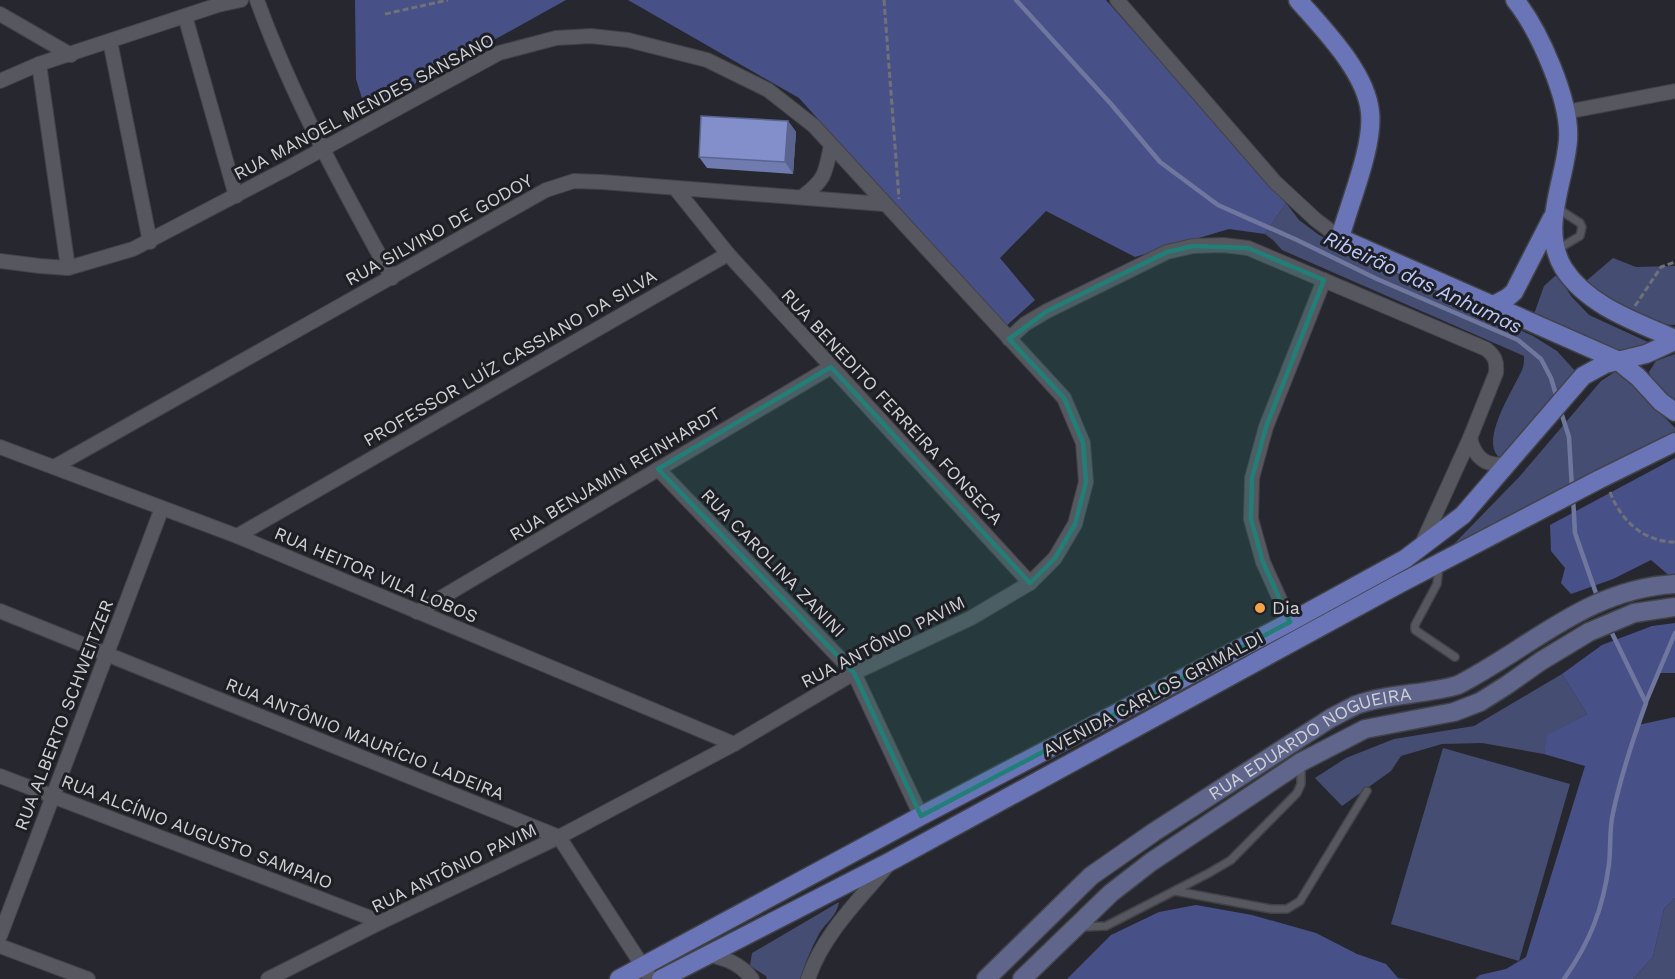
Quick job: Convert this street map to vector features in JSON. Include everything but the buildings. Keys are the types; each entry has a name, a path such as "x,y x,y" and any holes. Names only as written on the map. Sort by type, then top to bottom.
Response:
{"main road":[{"path":"1298,0 1330,37 1354,71 1364,90 1370,111 1370,133 1365,156 1340,238 1617,360 1638,377 1661,402 1675,412"},
{"path":"1492,306 1507,298 1514,291 1554,212 1563,175 1568,138 1566,112 1557,82 1535,30 1515,0"},
{"path":"1554,212 1556,250 1563,268 1582,290 1605,306 1675,340"},
{"name":"AVENIDA CARLOS GRIMALDI","path":"619,979 647,973 921,816 1405,559 1463,514 1583,376 1595,368 1617,360 1646,354 1675,340"},
{"name":"AVENIDA CARLOS GRIMALDI","path":"661,979 893,860 1440,563 1603,477 1675,442"},
{"name":"RUA EDUARDO NOGUEIRA","path":"986,979 1091,876 1154,832 1331,718 1356,705 1391,697 1424,694 1458,685 1583,609 1623,592 1653,585 1673,584"},
{"name":"RUA EDUARDO NOGUEIRA","path":"1022,979 1111,893 1151,862 1301,762 1365,729 1454,712 1480,702 1589,632 1643,611 1675,607"}],"street":[{"path":"0,81 39,64 185,16 214,3 241,0"},
{"path":"257,0 270,38 322,150 392,278"},
{"path":"1117,0 1275,182 1299,206 1340,238"},
{"path":"0,14 70,55"},
{"path":"185,16 236,196"},
{"name":"RUA MANOEL MENDES SANSANO","path":"0,261 40,267 68,268 133,249 322,150 499,53 556,38 591,36 628,40 707,60 768,90 814,126 883,204"},
{"path":"110,41 150,242"},
{"path":"39,64 68,268"},
{"path":"1566,112 1675,91"},
{"path":"802,197 818,184 826,170 831,145"},
{"name":"RUA SILVINO DE GODOY","path":"54,467 546,190 574,181 883,204"},
{"path":"675,188 728,254"},
{"name":"RUA ANTÔNIO PAVIM","path":"268,979 559,837 734,744 854,673 971,618 1030,583 1055,558 1074,524 1086,482 1083,443 1064,398 883,204"},
{"path":"1009,339 1025,324 1047,311 1167,252 1193,246 1223,245 1248,248 1486,349 1497,362 1496,373 1470,438 1421,547"},
{"name":"RUA BENEDITO FERREIRA FONSECA","path":"728,254 1030,583"},
{"name":"PROFESSOR LUÍZ CASSIANO DA SILVA","path":"237,536 728,254"},
{"path":"1290,622 1263,562 1251,519 1252,478 1266,427 1324,280"},
{"name":"RUA BENJAMIN REINHARDT","path":"417,612 831,367"},
{"path":"1470,438 1473,451 1479,459 1497,465 1508,464"},
{"name":"RUA HEITOR VILA LOBOS","path":"0,447 237,536 734,744"},
{"name":"RUA CAROLINA ZANINI","path":"658,469 854,673 921,816"},
{"name":"RUA ALBERTO SCHWEITZER","path":"0,936 162,507"},
{"name":"RUA ANTÔNIO MAURÍCIO LADEIRA","path":"0,611 559,837"},
{"name":"RUA ALCÍNIO AUGUSTO SAMPAIO","path":"0,776 381,922"},
{"path":"559,837 647,973"},
{"path":"808,979 818,953 831,933 893,860"},
{"path":"0,946 88,979"},
{"path":"710,955 730,960 746,971 752,979"}],"lane":[{"path":"1554,212 1580,223 1582,232 1580,236 1556,250"},
{"path":"1440,563 1437,584 1415,625 1415,630 1455,657"},
{"path":"1076,927 1106,926 1231,860 1297,793 1301,784 1301,762"},
{"path":"1175,891 1270,909 1287,909 1300,901 1367,791"}],"path":[{"path":"385,14 448,0"},
{"path":"884,0 901,223"},
{"path":"1628,317 1661,267 1675,262"},
{"path":"1603,477 1607,489 1631,528 1663,542 1675,542"}],"highlighted area":[{"path":"1193,246 1248,248 1324,280 1266,427 1252,478 1251,519 1263,562 1290,622 921,816 854,673 658,469 831,367 1030,583 1055,558 1075,524 1086,482 1083,443 1064,398 1009,339 1047,311 1167,252"}],"shaded area":[{"path":"355,0 566,0 366,111 356,79"},
{"path":"628,0 1106,0 1286,203 1265,234 1229,229 1135,257 1046,211 1000,258 1035,300 1005,327 799,98"},
{"path":"1286,203 1299,220 1319,235 1382,267 1533,336 1557,351 1576,372 1502,459 1495,452 1493,442 1495,430 1499,416 1523,368 1524,356 1282,250 1265,234"},
{"path":"1613,258 1636,267 1675,266 1675,325 1651,321 1639,316 1616,304 1585,282"},
{"path":"1555,276 1559,277 1571,296 1589,315 1650,343 1618,353 1533,317 1544,286"},
{"path":"1675,354 1675,407 1653,388 1649,372 1656,361"},
{"path":"1618,370 1675,428 1675,434 1462,547 1453,545 1520,476 1601,381"},
{"path":"1675,458 1675,576 1671,577 1651,560 1613,579 1571,594 1561,583 1565,568 1551,551 1550,525"},
{"path":"1675,623 1675,673 1658,673 1638,725 1675,717 1675,898 1664,909 1653,957 1633,979 1475,979 1480,975 1506,969 1526,957 1585,766 1544,754 1547,735 1587,714 1562,674 1602,645 1652,626"},
{"path":"1562,674 1587,714 1548,735 1544,754 1482,743 1442,744 1401,756 1391,771 1342,806 1315,778 1346,758 1394,739 1474,726"},
{"path":"1443,748 1570,784 1519,961 1391,924"},
{"path":"1675,898 1675,979 1633,979 1653,957 1664,909"},
{"path":"839,902 836,911 816,939 800,979 767,979 750,966 752,953"},
{"path":"1196,905 1252,915 1316,933 1357,954 1386,964 1398,978 1406,979 1067,979 1111,935 1159,912"}],"waterway":[{"name":"Ribeirão das Anhumas","path":"1016,0 1111,104 1160,162 1218,205 1377,279 1518,340 1541,359 1551,378 1557,398"},
{"name":"Ribeirão das Anhumas","path":"1560,409 1569,437 1572,489"},
{"name":"Ribeirão das Anhumas","path":"1573,497 1575,533 1598,599"},
{"name":"Ribeirão das Anhumas","path":"1564,979 1581,952 1599,910 1609,864 1611,826 1616,799 1646,703 1610,629"},
{"path":"1646,702 1675,633"}],"place":[{"name":"Dia","path":"1260,608"}]}
